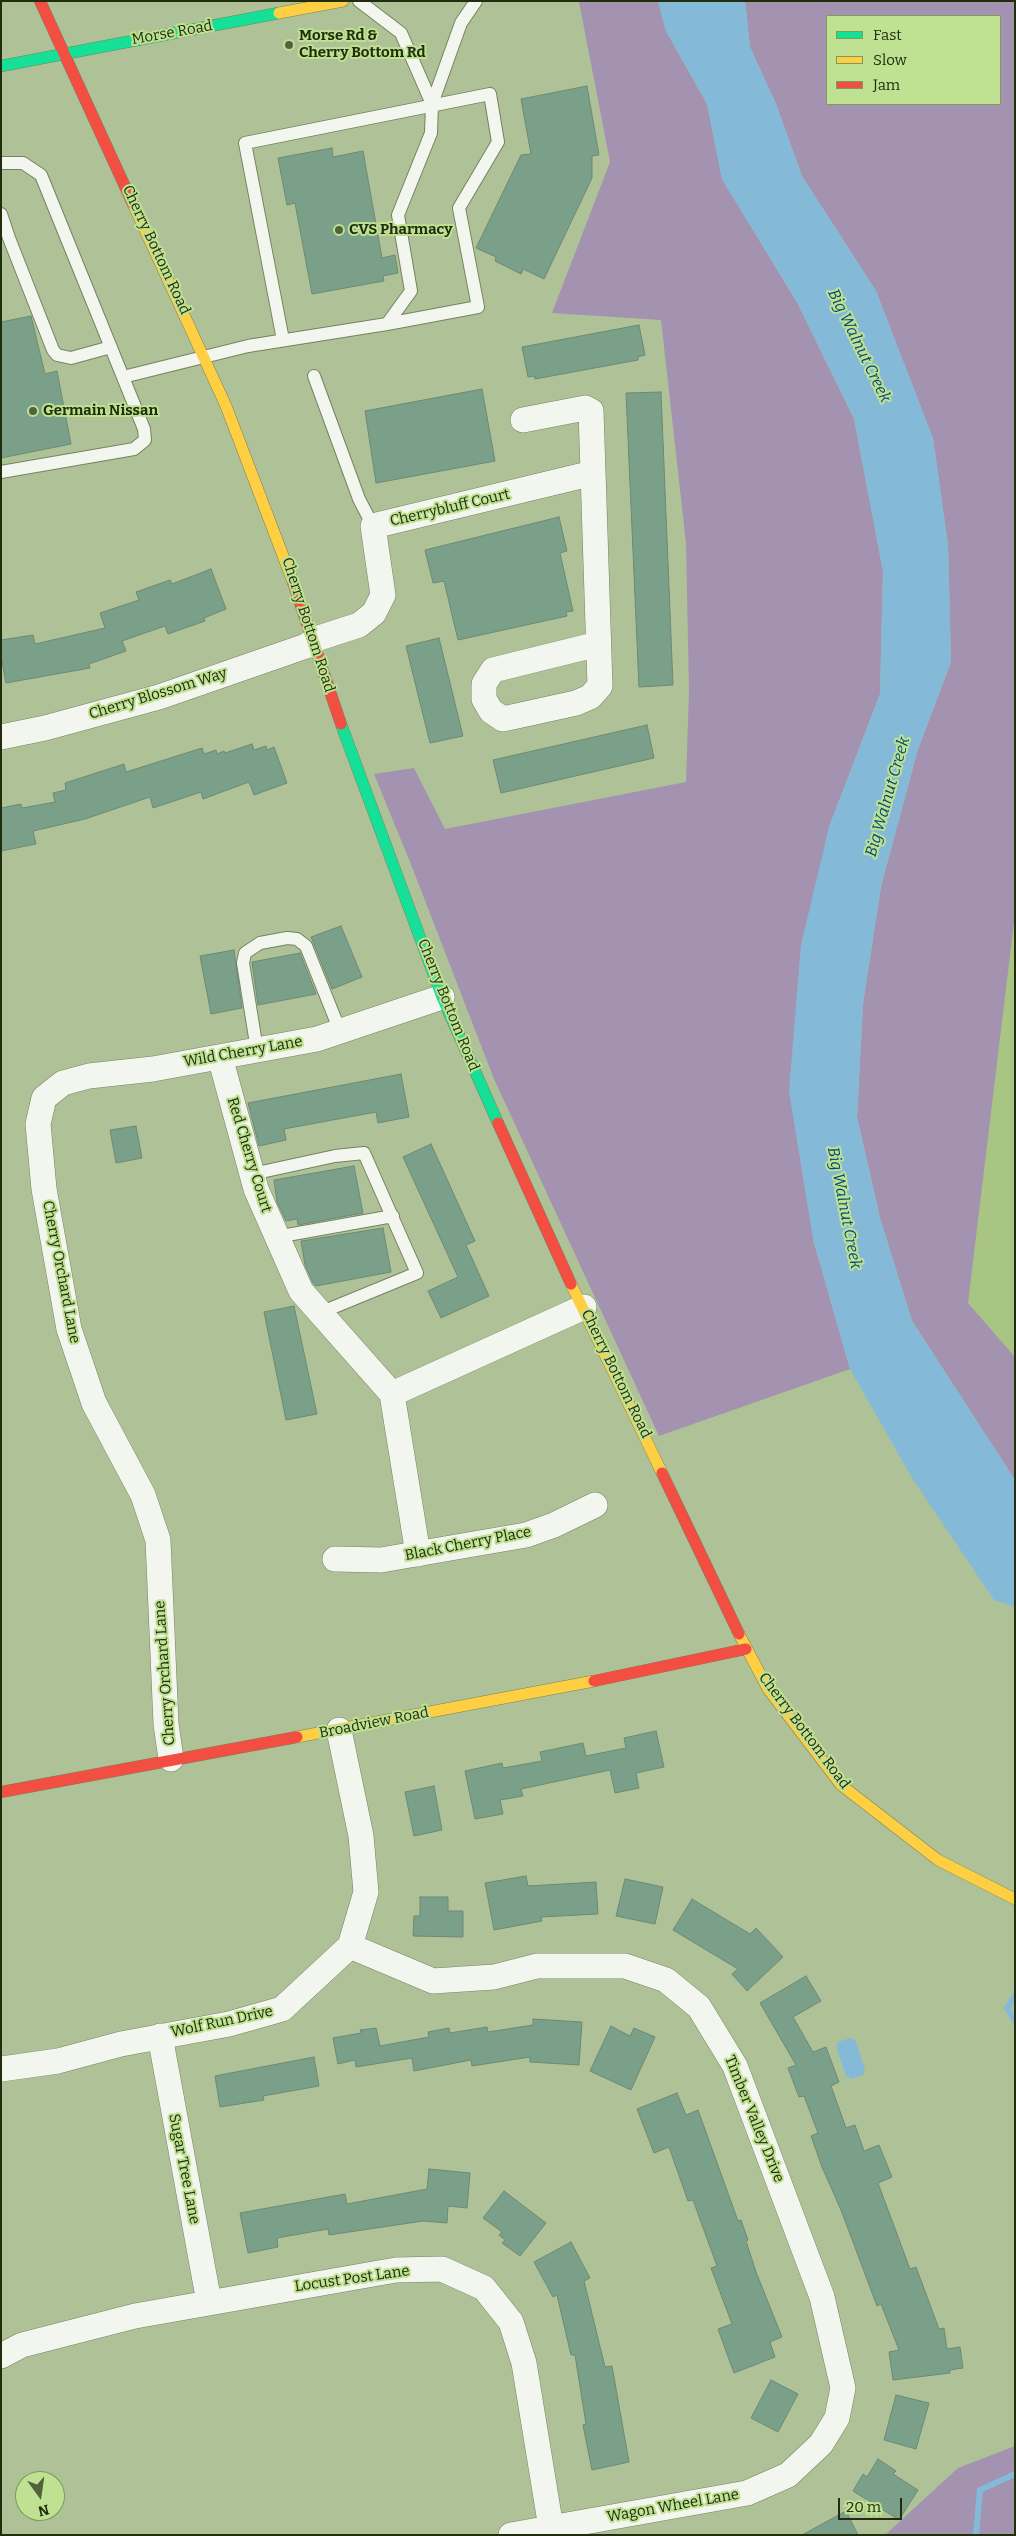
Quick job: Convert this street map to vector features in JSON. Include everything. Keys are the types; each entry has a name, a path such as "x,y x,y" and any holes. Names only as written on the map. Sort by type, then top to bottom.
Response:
{"main road":[{"name":"Cherry Bottom Road","path":"40,1 226,406 280,543 355,764 442,997 537,1212 746,1649 768,1689 841,1785 938,1860 1015,1899"},
{"name":"Morse Road","path":"1,66 343,1"},
{"name":"Broadview Road","path":"1,1792 648,1671 746,1649"}],"street":[{"path":"523,420 586,408 591,411 600,686 590,697 576,703 503,719 491,712 484,699 484,684 494,670 598,644"},
{"name":"Cherrybluff Court","path":"312,641 359,624 374,613 383,595 373,526 593,474"},
{"name":"Cherry Blossom Way","path":"1,736 46,728 159,697 306,646 312,641"},
{"name":"Wild Cherry Lane","path":"44,1098 63,1083 89,1076 153,1069 317,1039 442,997"},
{"name":"Red Cherry Court","path":"220,1057 252,1174 276,1237 301,1291 322,1312 392,1394"},
{"name":"Cherry Orchard Lane","path":"44,1098 38,1124 44,1189 69,1329 94,1403 143,1495 158,1540 165,1714 171,1760"},
{"path":"418,1554 392,1394 584,1307"},
{"name":"Black Cherry Place","path":"335,1559 381,1560 526,1535 554,1525 595,1505"},
{"path":"339,1730 361,1836 366,1892 350,1946"},
{"name":"Wolf Run Drive","path":"1,2069 58,2061 121,2044 229,2024 282,2009 350,1946"},
{"name":"Timber Valley Drive","path":"350,1946 433,1981 494,1977 537,1966 626,1966 666,1980 699,2007 735,2066 822,2297 843,2388 837,2418 821,2444"},
{"name":"Sugar Tree Lane","path":"160,2036 209,2302"},
{"name":"Locust Post Lane","path":"1,2356 22,2345 135,2316 396,2270 442,2269 484,2288 512,2322 524,2363 551,2528"},
{"name":"Wagon Wheel Lane","path":"511,2535 747,2493 788,2475 821,2444"}],"lane":[{"path":"359,1 400,33 432,104"},
{"path":"387,324 412,291 398,214 431,133 432,104 462,23 476,1"},
{"path":"124,377 204,356 283,340 387,324 478,307 459,208 498,142 490,94 432,104 245,143 283,340"},
{"path":"1,163 23,163 41,176 124,377 144,429 145,440 134,449 1,472"},
{"path":"1,214 5,239 52,350 58,355 71,358 111,347"},
{"path":"314,376 359,499 373,526"},
{"path":"257,1050 243,963 245,953 260,943 287,938 297,939 306,946 340,1031"},
{"path":"252,1174 335,1156 364,1153 417,1273 322,1312"},
{"path":"276,1237 393,1216"}],"shaded area":[{"path":"658,1 666,31 707,104 722,179 798,304 854,419 883,571 880,694 829,827 813,1239 850,1369 659,1436 494,1079 374,774 414,768 445,829 686,782 689,691 686,543 661,320 552,313 610,162 579,2"},
{"path":"745,1 1015,1 1015,914 968,1303 1015,1357 1015,1480 912,1321 880,1218 857,1117 863,1004 881,886 918,749 951,662 948,545 933,439 876,291 802,176 776,104 750,47"},
{"path":"1015,914 1015,1357 968,1303"},
{"path":"1015,2446 1015,2535 885,2535 958,2468"}],"water":[{"name":"Big Walnut Creek","path":"658,1 745,1 750,47 776,104 802,176 876,291 933,438 948,545 951,662 918,749 881,886 863,1004 857,1117 880,1218 912,1321 1015,1480 1015,1607 994,1600 912,1478 850,1369 813,1239 789,1091 801,945 829,827 880,694 883,571 854,419 798,304 722,179 707,104 666,31"},
{"path":"850,2038 855,2040 865,2069 863,2075 852,2079 846,2076 836,2047 838,2042"}],"building":[{"path":"587,86 599,155 592,156 592,178 544,279 523,269 521,274 495,261 496,257 476,248 521,155 531,154 521,99"},
{"name":"CVS Pharmacy","path":"332,148 333,157 363,151 382,258 395,255 398,273 383,276 384,281 312,294 295,203 287,205 278,158"},
{"name":"Germain Nissan","path":"31,316 45,374 57,371 71,444 1,458 1,322"},
{"path":"639,325 645,355 638,357 638,360 535,379 534,376 528,377 522,347"},
{"path":"482,389 495,461 376,483 365,411"},
{"path":"661,392 673,685 639,687 626,393"},
{"path":"559,517 567,551 560,553 573,611 566,612 567,616 458,640 444,581 433,583 425,550"},
{"path":"211,569 226,609 204,618 205,621 168,634 165,626 122,641 126,651 89,664 90,668 6,683 1,656 1,640 33,635 35,644 105,628 100,613 139,600 136,592 170,580 172,584"},
{"path":"439,638 463,736 430,743 406,646"},
{"path":"647,725 654,758 501,793 493,760"},
{"path":"252,744 254,750 266,746 267,750 274,747 287,783 254,795 249,782 203,799 201,792 153,808 150,797 85,819 33,831 36,844 1,851 1,808 21,804 22,808 55,802 53,793 66,790 65,783 124,764 126,772 202,748 204,754 216,750 217,754"},
{"path":"341,926 362,977 332,989 311,937"},
{"path":"234,950 242,1008 211,1014 200,956"},
{"path":"300,953 316,994 258,1005 252,962"},
{"path":"401,1074 409,1117 378,1123 376,1112 284,1129 286,1140 259,1146 248,1103"},
{"path":"136,1126 142,1158 116,1163 110,1130"},
{"path":"431,1144 475,1241 466,1245 489,1296 441,1318 428,1291 458,1277 403,1157"},
{"path":"354,1166 363,1213 298,1225 297,1219 286,1221 277,1202 274,1180"},
{"path":"383,1228 391,1272 316,1286 313,1283 305,1265 301,1241"},
{"path":"294,1306 317,1414 286,1420 264,1312"},
{"path":"656,1731 664,1767 636,1773 639,1788 615,1793 610,1770 521,1789 523,1796 500,1800 503,1814 475,1819 465,1771 502,1763 503,1768 542,1761 540,1752 583,1743 586,1756 626,1748 624,1738"},
{"path":"434,1786 442,1830 414,1836 405,1792"},
{"path":"526,1876 528,1886 596,1882 598,1914 541,1917 542,1921 494,1930 485,1883"},
{"path":"625,1879 663,1887 655,1924 616,1916"},
{"path":"420,1897 448,1897 448,1911 463,1911 463,1937 413,1936 414,1916 420,1916"},
{"path":"692,1899 750,1934 756,1928 783,1957 747,1991 732,1974 738,1969 673,1930"},
{"path":"806,1976 821,2001 793,2017 813,2052 826,2047 839,2082 831,2086 846,2128 855,2125 864,2151 879,2145 892,2177 878,2183 910,2269 916,2267 939,2329 944,2328 947,2349 960,2347 963,2368 950,2370 950,2373 893,2380 889,2352 899,2350 881,2304 877,2306 841,2210 822,2167 811,2136 818,2133 804,2096 799,2097 788,2068 796,2065 760,2003"},
{"path":"533,2019 582,2022 579,2065 530,2062 530,2057 472,2066 471,2060 414,2071 412,2058 356,2067 355,2060 338,2064 333,2038 361,2033 360,2030 376,2028 380,2046 429,2037 428,2032 449,2028 450,2033 487,2027 488,2032 533,2025"},
{"path":"611,2026 630,2036 634,2028 655,2037 631,2090 590,2071"},
{"path":"314,2057 319,2086 263,2096 264,2100 220,2107 215,2076"},
{"path":"677,2093 686,2115 698,2110 738,2221 741,2220 756,2272 782,2337 770,2342 775,2357 734,2373 718,2329 732,2324 711,2268 717,2266 693,2200 688,2201 669,2147 654,2153 637,2109"},
{"path":"429,2169 470,2173 467,2208 448,2206 447,2223 423,2221 329,2235 328,2229 277,2238 278,2247 248,2253 240,2213 345,2194 347,2204 427,2189"},
{"path":"504,2191 546,2223 520,2256 502,2243 505,2240 499,2235 502,2232 483,2218"},
{"path":"571,2242 590,2278 584,2281 605,2367 612,2366 629,2462 592,2470 583,2425 586,2424 575,2355 571,2355 557,2295 553,2297 534,2262"},
{"path":"771,2380 798,2394 778,2432 751,2418"},
{"path":"896,2395 929,2403 916,2449 884,2440"},
{"path":"878,2459 896,2471 893,2474 918,2490 899,2520 853,2491 863,2474 867,2477"},
{"path":"846,2511 858,2535 802,2535"}],"waterway":[{"path":"1015,1996 1007,2008 1015,2021"},
{"path":"976,2535 980,2490 1015,2474"}],"traffic: fast":[{"path":"1,66 279,13"},
{"path":"341,724 442,997 498,1123"}],"traffic: slow":[{"path":"279,13 343,1"},
{"path":"133,204 226,406 293,582"},
{"path":"571,1284 662,1473"},
{"path":"739,1634 768,1689 841,1785 938,1860 1015,1899"},
{"path":"297,1737 594,1681"}],"traffic: jam":[{"path":"40,1 133,204"},
{"path":"293,582 341,724"},
{"path":"498,1123 571,1284"},
{"path":"662,1473 739,1634"},
{"path":"594,1681 746,1649"},
{"path":"1,1792 297,1737"}],"place":[{"name":"Morse Rd & Cherry Bottom Rd","path":"289,45"},
{"name":"CVS Pharmacy","path":"339,230"},
{"name":"Germain Nissan","path":"33,411"}]}
